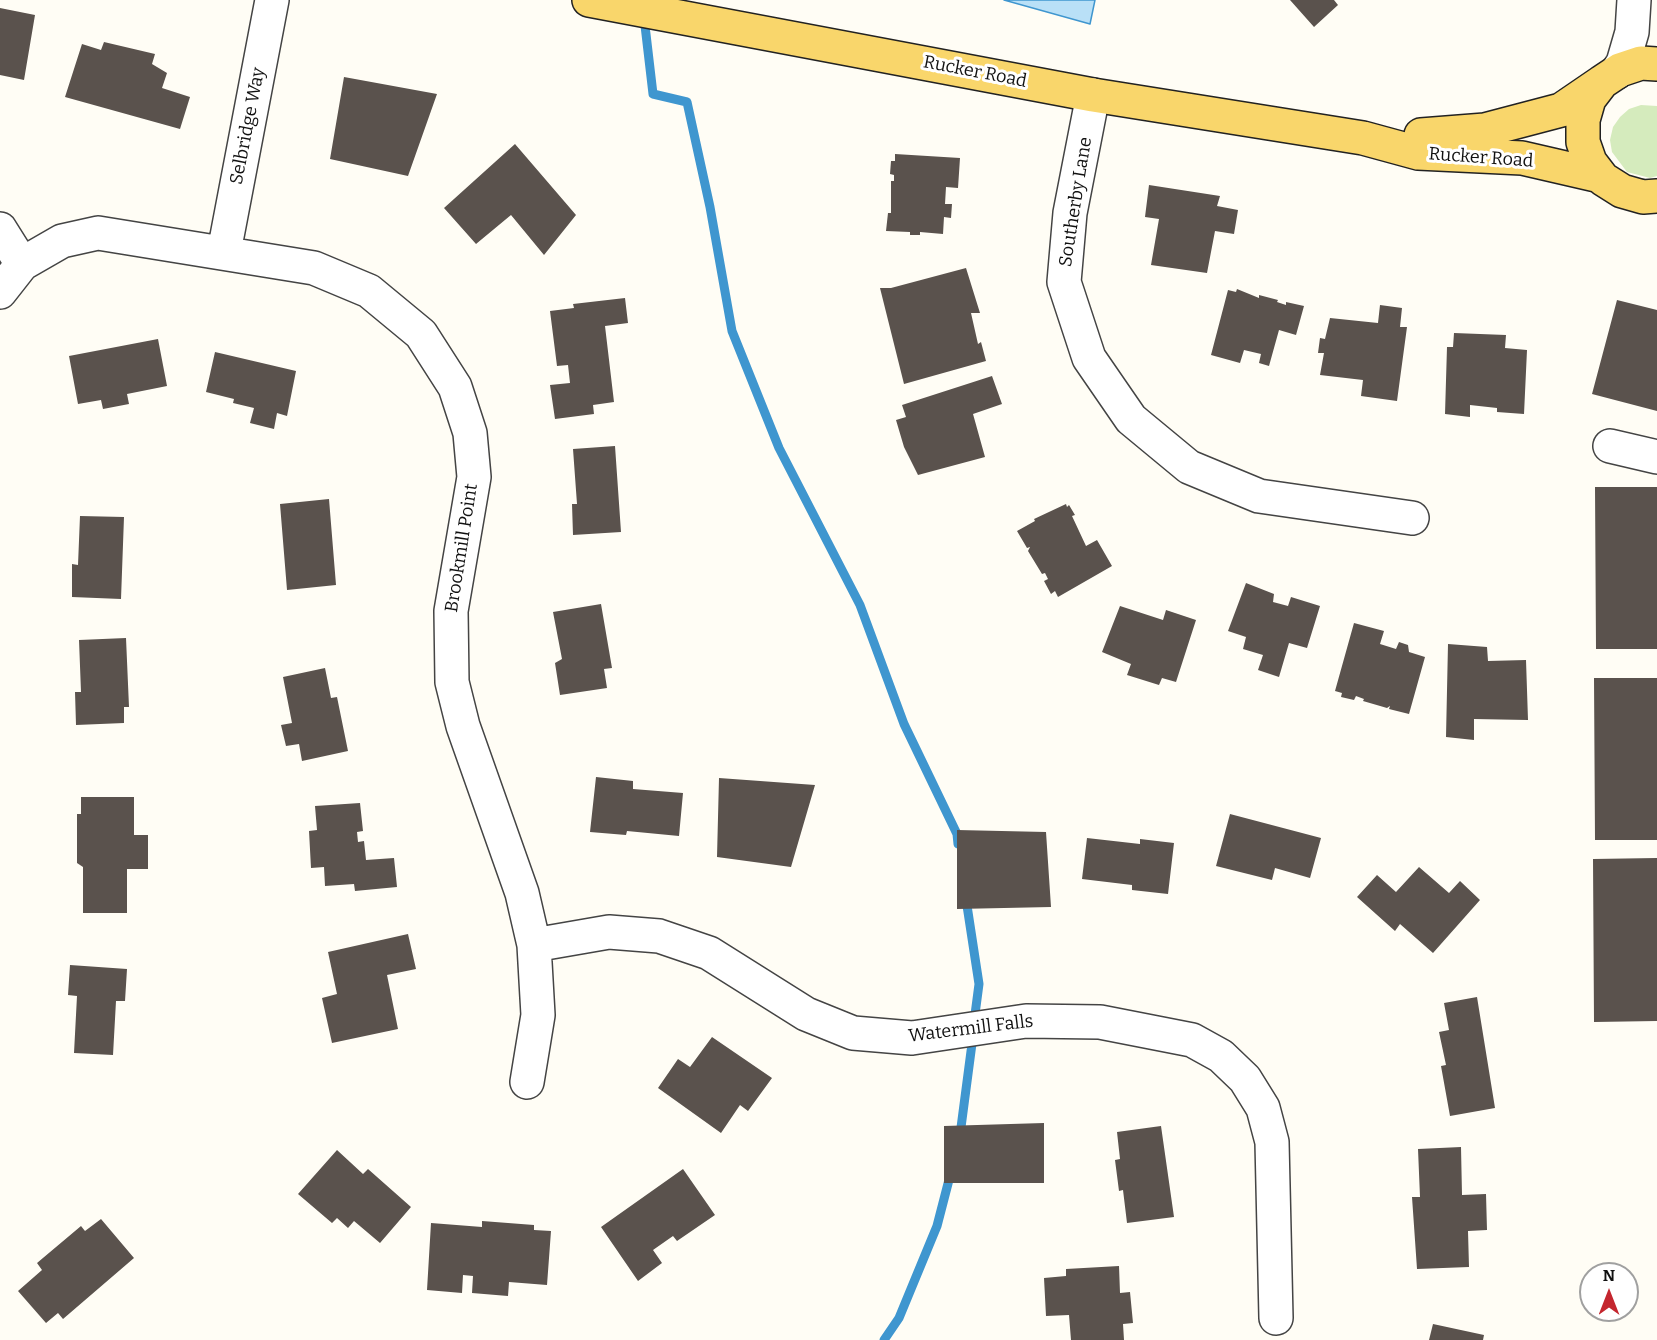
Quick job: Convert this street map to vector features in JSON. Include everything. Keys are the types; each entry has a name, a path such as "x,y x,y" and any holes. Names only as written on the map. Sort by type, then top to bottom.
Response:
{"main road":[{"name":"Rucker Road","path":"589,0 1093,95 1363,138 1418,153 1522,158 1600,176"},
{"name":"Rucker Road","path":"1363,138 1485,130 1561,110 1610,77 1641,63 1657,64"},
{"path":"1610,77 1590,99 1583,120 1583,142 1590,162 1600,176 1622,191 1644,197 1657,196"}],"street":[{"name":"Selbridge Way","path":"224,252 273,0"},
{"path":"1610,77 1623,63 1632,32 1634,0"},
{"name":"Southerby Lane","path":"1093,95 1070,213 1064,282 1089,358 1131,419 1189,467 1259,496 1412,518"},
{"path":"0,229 22,264"},
{"name":"Brookmill Point","path":"0,292 22,264 62,240 98,233 314,268 369,291 421,334 455,387 470,433 474,477 451,611 453,682 463,726 522,893 534,945 538,1016 527,1082"},
{"path":"1610,446 1657,457"},
{"name":"Watermill Falls","path":"534,945 609,933 659,936 709,953 806,1014 853,1033 912,1038 1026,1020 1100,1022 1192,1040 1221,1056 1245,1079 1263,1108 1272,1142 1276,1318"}],"green space":[{"path":"1641,105 1657,106 1657,176 1650,178 1627,172 1612,152 1610,140 1613,127 1620,117 1629,109"}],"water":[{"path":"1004,0 1095,0 1090,24"}],"building":[{"path":"1290,0 1334,0 1338,5 1314,27"},
{"path":"0,8 35,15 24,80 0,75"},
{"path":"104,42 155,54 152,64 167,73 162,88 190,97 180,129 65,97 82,44 101,50"},
{"path":"344,77 437,94 408,176 330,159"},
{"path":"515,144 576,215 544,255 511,215 476,244 444,208"},
{"path":"895,154 960,158 958,188 946,187 945,204 952,204 951,218 944,217 943,234 920,232 920,235 910,235 910,232 886,231 888,213 891,213 891,181 894,181 894,175 890,174 891,161 895,161"},
{"path":"1149,185 1220,196 1217,206 1238,210 1234,234 1215,231 1207,273 1151,265 1159,219 1145,217"},
{"path":"966,268 980,313 971,313 978,344 981,342 986,361 904,384 880,288 891,288"},
{"path":"1237,289 1259,298 1259,295 1278,300 1277,302 1286,305 1286,302 1304,306 1296,335 1279,330 1269,366 1259,363 1261,354 1244,350 1240,363 1211,355 1228,290 1236,292"},
{"path":"625,298 628,323 605,326 614,402 593,405 594,414 555,419 550,385 570,383 568,365 557,366 550,311 574,308 573,304"},
{"path":"1617,300 1657,310 1657,411 1592,394"},
{"path":"1380,305 1402,308 1400,327 1407,327 1397,401 1361,396 1363,380 1320,375 1324,353 1318,353 1320,338 1325,339 1330,318 1378,323"},
{"path":"1454,333 1506,335 1505,348 1527,350 1524,414 1497,412 1497,408 1470,405 1470,417 1445,414 1447,347 1453,347"},
{"path":"158,339 167,386 127,394 129,404 103,409 101,400 78,404 69,356"},
{"path":"215,352 296,371 287,416 277,413 274,429 250,423 254,408 233,403 234,399 206,392"},
{"path":"992,376 1002,404 973,414 985,457 918,475 904,447 896,420 906,417 902,405"},
{"path":"615,446 621,532 573,535 572,504 577,504 573,449"},
{"path":"1595,487 1657,487 1657,649 1596,649"},
{"path":"329,499 336,585 287,590 280,504"},
{"path":"1066,504 1075,515 1072,516 1086,546 1097,540 1112,566 1058,597 1055,591 1051,594 1044,581 1048,579 1045,573 1042,574 1028,551 1030,547 1027,548 1017,531 1035,521 1034,519"},
{"path":"80,516 124,517 121,599 72,597 72,564 78,565"},
{"path":"1246,583 1274,594 1273,602 1288,606 1291,597 1320,606 1307,648 1289,643 1279,677 1258,670 1263,655 1243,649 1246,637 1228,631"},
{"path":"601,604 612,668 604,669 607,688 560,695 555,663 562,659 553,612"},
{"path":"1120,606 1163,620 1166,610 1196,620 1176,682 1162,678 1159,685 1127,675 1131,664 1102,652"},
{"path":"1354,623 1384,631 1380,644 1396,649 1399,642 1408,645 1409,652 1425,657 1409,714 1389,709 1390,706 1387,708 1363,701 1364,699 1356,696 1354,700 1341,697 1342,693 1335,691"},
{"path":"126,638 129,707 124,707 124,723 76,725 75,692 81,692 79,640"},
{"path":"1448,644 1487,647 1488,661 1526,660 1528,720 1474,719 1474,740 1446,737"},
{"path":"325,668 331,698 337,697 348,751 302,761 299,744 286,746 281,725 292,723 283,677"},
{"path":"1594,678 1657,678 1657,840 1595,840"},
{"path":"596,777 633,781 633,789 683,793 679,836 627,831 626,835 590,832"},
{"path":"719,778 815,785 791,867 717,857"},
{"path":"81,797 134,797 134,835 148,835 148,869 127,869 127,913 83,913 83,867 77,863 77,814 81,814"},
{"path":"360,803 363,831 357,832 358,842 364,841 366,860 394,858 397,887 355,891 354,884 325,886 324,867 311,868 309,831 317,830 315,806"},
{"path":"1230,814 1321,838 1310,878 1275,868 1272,880 1216,866"},
{"path":"957,830 1046,832 1051,907 957,909"},
{"path":"1087,838 1140,844 1140,839 1174,843 1168,894 1132,890 1132,885 1082,879"},
{"path":"1657,858 1657,1021 1594,1022 1593,859"},
{"path":"1419,867 1449,893 1460,881 1480,900 1433,953 1400,924 1395,931 1357,897 1377,875 1396,892"},
{"path":"408,934 416,969 387,975 398,1029 332,1043 322,998 337,994 328,952"},
{"path":"70,965 127,969 125,1001 116,1001 113,1055 74,1053 77,996 68,995"},
{"path":"1477,997 1495,1108 1450,1116 1441,1066 1446,1065 1439,1032 1449,1030 1444,1003"},
{"path":"712,1037 772,1078 748,1111 740,1105 721,1133 658,1088 678,1059 690,1067"},
{"path":"1044,1123 1044,1183 944,1183 944,1126"},
{"path":"1161,1126 1174,1217 1127,1223 1123,1190 1119,1191 1115,1160 1120,1159 1117,1132"},
{"path":"1461,1147 1462,1195 1486,1194 1487,1230 1468,1231 1469,1267 1417,1269 1412,1197 1420,1197 1418,1149"},
{"path":"337,1150 363,1174 368,1169 411,1207 380,1243 354,1221 348,1228 337,1218 332,1223 298,1194"},
{"path":"683,1169 715,1215 677,1241 673,1236 653,1250 662,1263 638,1281 601,1227"},
{"path":"101,1219 134,1258 63,1319 58,1313 46,1323 18,1291 42,1270 37,1263 81,1226 85,1231"},
{"path":"482,1221 534,1225 534,1230 551,1231 547,1285 509,1282 508,1296 472,1293 473,1276 463,1275 462,1293 427,1290 431,1223 482,1227"},
{"path":"1119,1266 1120,1293 1130,1292 1133,1323 1123,1324 1124,1340 1071,1340 1069,1315 1046,1316 1044,1278 1066,1276 1066,1269"},
{"path":"1433,1324 1484,1335 1483,1340 1429,1340"}],"waterway":[{"path":"644,17 653,94 687,102 710,207 732,331 779,448 860,605 904,724 957,834 958,844"},
{"path":"966,899 979,984 974,1022"},
{"path":"960,1135 973,1036"},
{"path":"884,1340 899,1318 937,1226 951,1172"}]}
